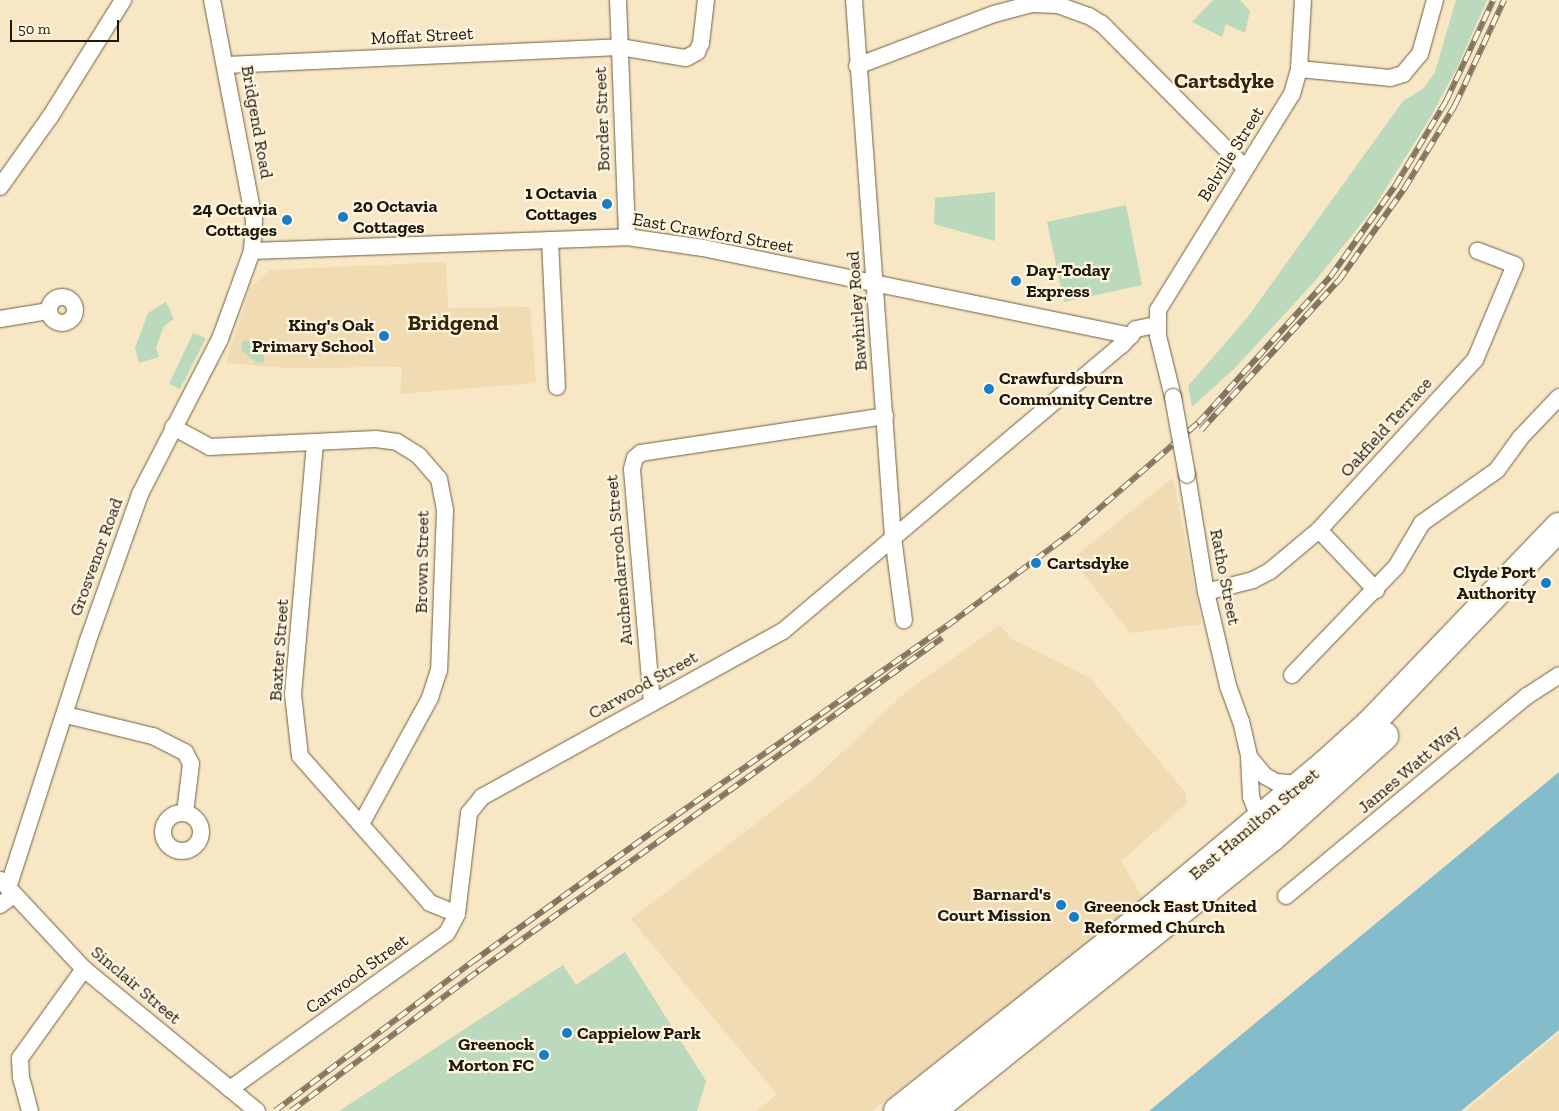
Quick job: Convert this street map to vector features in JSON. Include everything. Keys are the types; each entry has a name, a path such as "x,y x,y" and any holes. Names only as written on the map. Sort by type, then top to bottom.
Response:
{"highway":[{"name":"East Hamilton Street","path":"931,1111 1266,829 1302,784 1370,724 1559,526"},
{"name":"East Hamilton Street","path":"898,1111 1383,737 1559,552"}],"street":[{"path":"0,187 50,117 123,0"},
{"name":"Bridgend Road","path":"212,0 226,65 254,220 252,251"},
{"name":"Border Street","path":"618,0 627,237"},
{"name":"Moffat Street","path":"226,65 620,47 686,58 696,52 701,43 706,0"},
{"name":"Bawhirley Road","path":"854,0 857,66 876,283 893,537 904,620"},
{"name":"Belville Street","path":"1156,321 1162,301 1292,94 1299,69 1303,0"},
{"path":"1299,69 1390,78 1403,74 1420,54 1435,0"},
{"path":"857,66 994,14 1032,4 1058,5 1089,16 1102,24 1245,168"},
{"name":"East Crawford Street","path":"252,251 627,237 876,283 1131,336"},
{"path":"550,240 557,387"},
{"name":"Grosvenor Road","path":"8,887 66,715 87,644 140,494 220,339 252,251"},
{"name":"Oakfield Terrace","path":"1206,592 1252,580 1270,571 1319,530 1474,360 1482,346 1514,265 1478,251"},
{"path":"0,319 48,311"},
{"path":"1131,336 1142,326 1156,321"},
{"name":"Ratho Street","path":"1156,321 1173,397 1206,592 1228,686 1241,721 1250,757 1251,797 1266,829"},
{"name":"Carwood Street","path":"230,1089 441,938 457,914 467,824 475,804 490,792 783,631 1131,336"},
{"path":"1292,675 1376,590 1396,567 1422,523 1497,470 1520,438 1559,397"},
{"name":"Auchendarroch Street","path":"652,703 632,469 635,458 641,454 885,416"},
{"name":"Brown Street","path":"173,427 210,447 376,439 397,442 419,456 439,479 445,510 439,670 430,698 362,824"},
{"name":"Baxter Street","path":"316,443 293,694 300,756 430,903 457,914"},
{"path":"1319,530 1376,590"},
{"name":"James Watt Way","path":"1286,896 1527,696 1559,675"},
{"path":"66,715 153,736 185,752 191,764 185,813"},
{"path":"1250,757 1265,776 1276,782 1302,784"},
{"path":"0,906 8,887"},
{"name":"Sinclair Street","path":"8,887 84,969 257,1111"},
{"path":"30,1111 21,1078 20,1058 84,969"}],"shaded area":[{"name":"King's Oak Primary School","path":"446,262 448,308 530,307 536,383 400,394 402,367 284,368 226,363 250,288 270,270"},
{"path":"1173,478 1202,624 1130,633 1072,559"},
{"path":"1000,625 1012,639 1090,678 1185,792 1187,803 1121,861 1144,900 872,1111 757,1111 777,1094 631,919 814,779 906,692"},
{"path":"1559,1033 1559,1111 1465,1111"}],"green space":[{"path":"1213,0 1240,0 1250,11 1245,33 1226,24 1222,37 1192,22"},
{"path":"1456,0 1487,0 1457,68 1430,118 1373,209 1315,281 1235,368 1192,407 1188,386 1247,318 1403,101 1424,88 1435,72"},
{"path":"995,192 995,241 934,224 935,198"},
{"path":"1126,205 1142,285 1064,302 1047,222"},
{"path":"166,302 174,319 164,326 156,347 159,357 139,363 135,348 148,313"},
{"path":"193,333 206,338 180,389 169,384"},
{"path":"263,339 264,362 257,363 241,350 243,341"},
{"name":"Cappielow Park","path":"625,952 706,1081 697,1111 339,1111 563,965 576,985"}],"water":[{"path":"1559,772 1559,1030 1461,1111 1149,1111"}],"railway":[{"path":"275,1111 472,962 658,828 947,626 1072,532 1198,423 1330,277 1395,186 1446,101 1493,0"},
{"path":"1201,430 1339,280 1404,189 1455,105 1504,0"},
{"path":"291,1111 478,971 942,638"}],"place":[{"name":"1 Octavia Cottages","path":"607,204"},
{"name":"20 Octavia Cottages","path":"343,217"},
{"name":"24 Octavia Cottages","path":"287,220"},
{"name":"Day-Today Express","path":"1016,281"},
{"name":"King's Oak Primary School","path":"384,336"},
{"name":"Crawfurdsburn Community Centre","path":"989,389"},
{"name":"Cartsdyke","path":"1036,563"},
{"name":"Clyde Port Authority","path":"1546,583"},
{"name":"Barnard's Court Mission","path":"1061,905"},
{"name":"Greenock East United Reformed Church","path":"1074,917"},
{"name":"Cappielow Park","path":"567,1033"},
{"name":"Greenock Morton FC","path":"544,1055"}],"district":[{"name":"Cartsdyke","path":"1224,81"},
{"name":"Bridgend","path":"453,323"}]}
